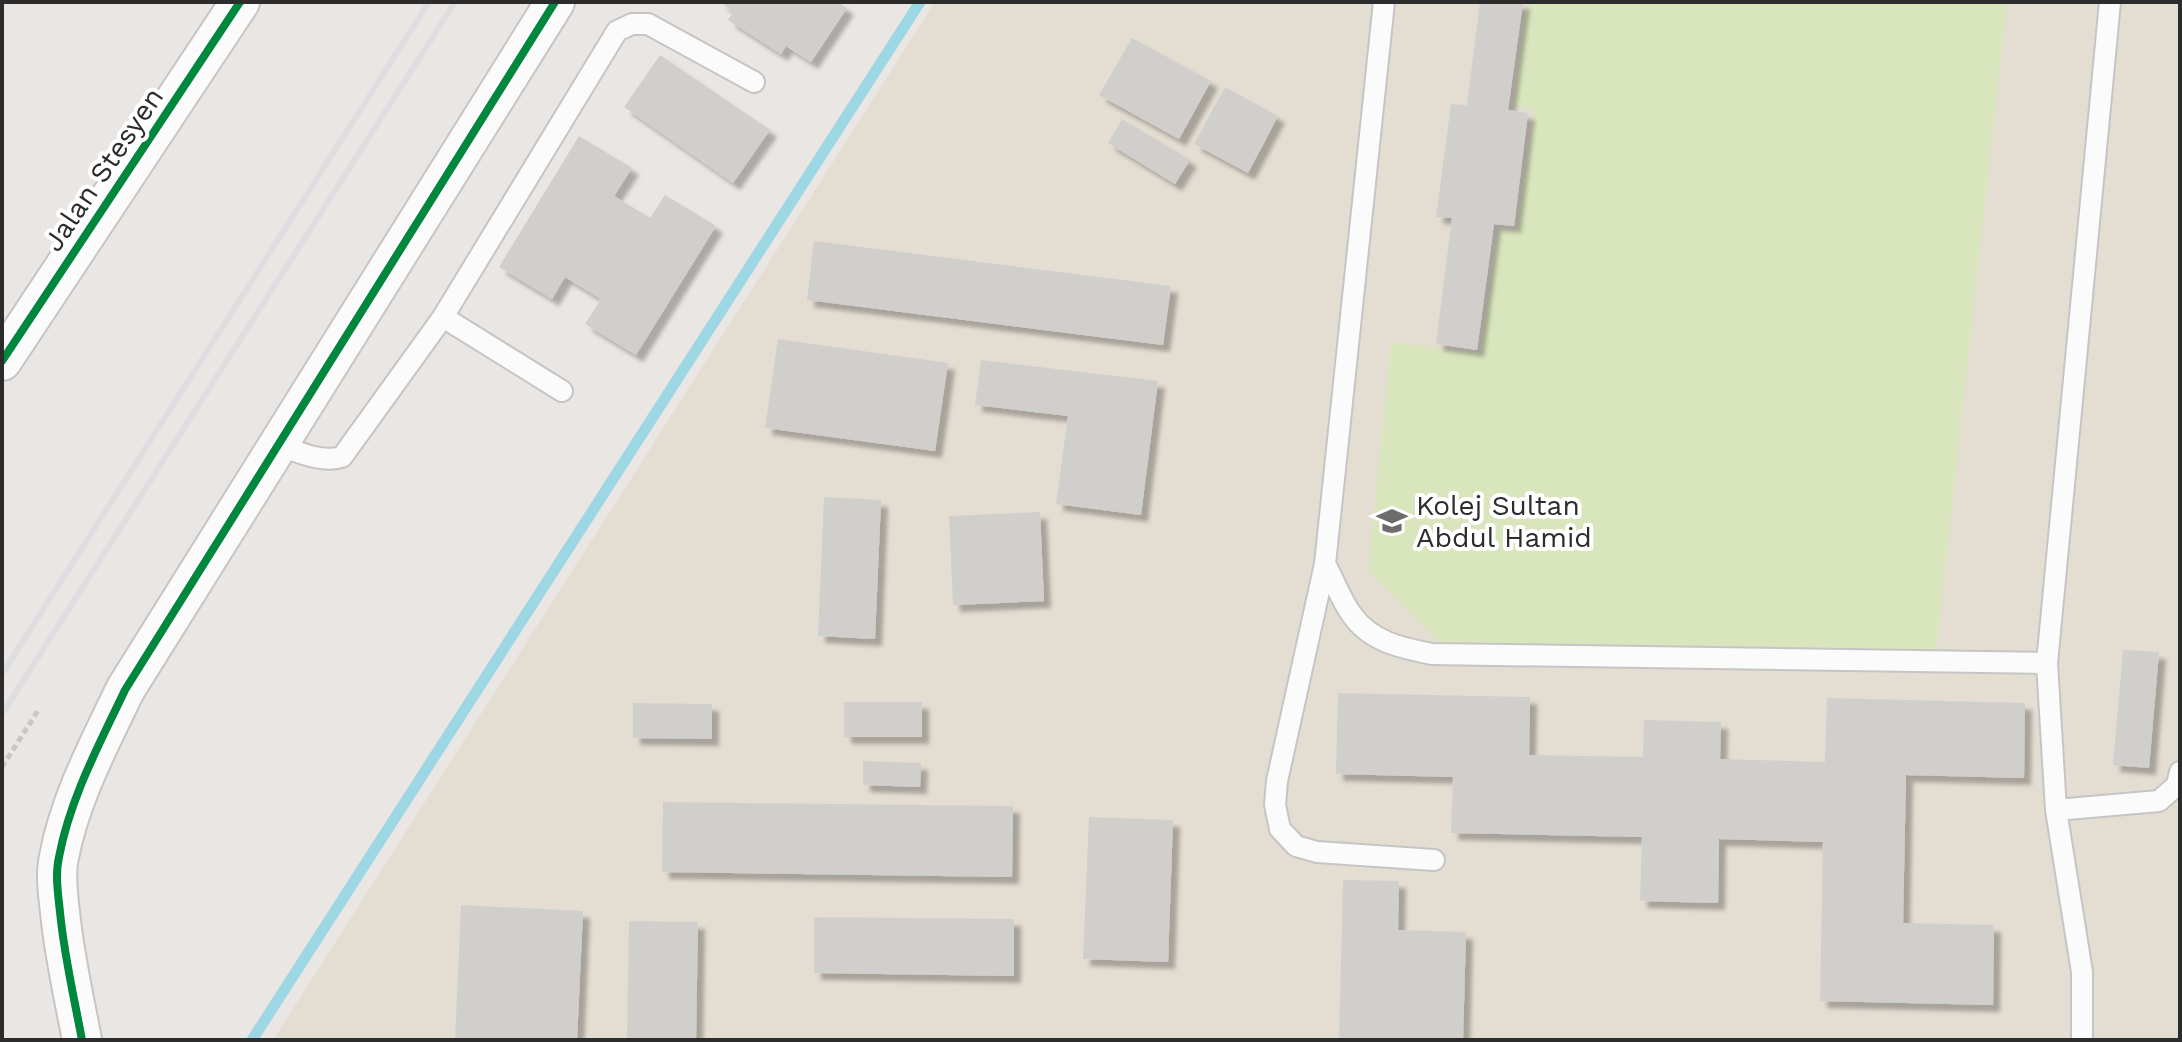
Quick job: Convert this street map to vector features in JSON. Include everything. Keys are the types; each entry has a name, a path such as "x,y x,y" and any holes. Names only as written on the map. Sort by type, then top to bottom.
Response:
{"street":[{"name":"Jalan Stesyen","path":"2,361 240,2"},
{"path":"82,1040 66,959 58,889 58,858 96,752 125,690 555,2"}],"lane":[{"path":"1384,2 1325,564 1277,781 1275,805 1280,829 1296,846 1317,852 1434,860"},
{"path":"2082,1040 2082,972 2056,810 2047,663 2110,2"},
{"path":"278,445 321,459 342,457 443,317 617,31 632,24 648,24 754,82"},
{"path":"443,317 562,391"},
{"path":"1325,564 1353,616 1372,635 1399,647 1432,654 2047,663"},
{"path":"2056,810 2159,801 2177,785 2180,772"}],"path":[{"path":"2,767 39,709"}],"shaded area":[{"name":"Kolej Sultan Abdul Hamid","path":"935,2 2180,2 2180,1040 273,1040"}],"green space":[{"path":"1527,2 2007,2 1936,653 1440,642 1368,571 1391,342 1481,354 1499,230 1517,232 1535,110 1514,106"}],"building":[{"path":"719,2 838,2 847,8 811,62 786,46 781,54 728,20 734,11"},
{"path":"1480,2 1523,2 1508,110 1528,113 1514,226 1494,224 1477,350 1436,344 1452,218 1436,217 1451,104 1467,105"},
{"path":"1132,38 1211,81 1179,139 1099,95"},
{"path":"660,55 770,130 733,183 624,107"},
{"path":"1225,87 1278,116 1248,173 1194,144"},
{"path":"1122,119 1190,160 1175,184 1108,143"},
{"path":"579,136 632,168 614,196 650,218 665,195 716,226 636,355 585,324 601,299 565,277 552,299 499,267"},
{"path":"814,241 1171,286 1163,345 807,300"},
{"path":"778,339 948,363 935,451 765,428"},
{"path":"981,360 1158,381 1141,515 1056,504 1068,416 975,405"},
{"path":"824,497 881,500 875,639 818,636"},
{"path":"1040,512 1044,601 953,605 949,516"},
{"path":"2123,650 2159,652 2149,768 2113,765"},
{"path":"1338,693 1530,697 1529,755 1643,757 1644,720 1721,722 1720,759 1825,762 1827,698 2025,703 2024,778 1906,775 1903,923 1994,925 1993,1005 1820,1001 1823,842 1719,839 1718,903 1640,901 1642,837 1451,833 1453,777 1336,774"},
{"path":"844,702 922,702 922,737 844,737"},
{"path":"633,703 712,704 712,739 633,738"},
{"path":"863,761 921,763 920,787 863,785"},
{"path":"663,802 1013,806 1012,877 662,872"},
{"path":"1089,817 1173,820 1168,962 1083,959"},
{"path":"1343,880 1399,881 1398,930 1466,932 1463,1040 1339,1040"},
{"path":"461,905 583,911 577,1040 455,1040"},
{"path":"814,917 1014,919 1014,976 814,973"},
{"path":"629,921 698,922 696,1040 627,1040"}],"waterway":[{"path":"252,1040 920,2"}],"railway":[{"path":"2,674 429,2"},
{"path":"2,714 455,2"}],"cycle path":[{"path":"2,361 240,2"},
{"path":"82,1040 64,944 57,870 70,813 96,751 125,690 555,2"}],"place":[{"name":"Kolej Sultan Abdul Hamid","path":"1392,521"}]}
